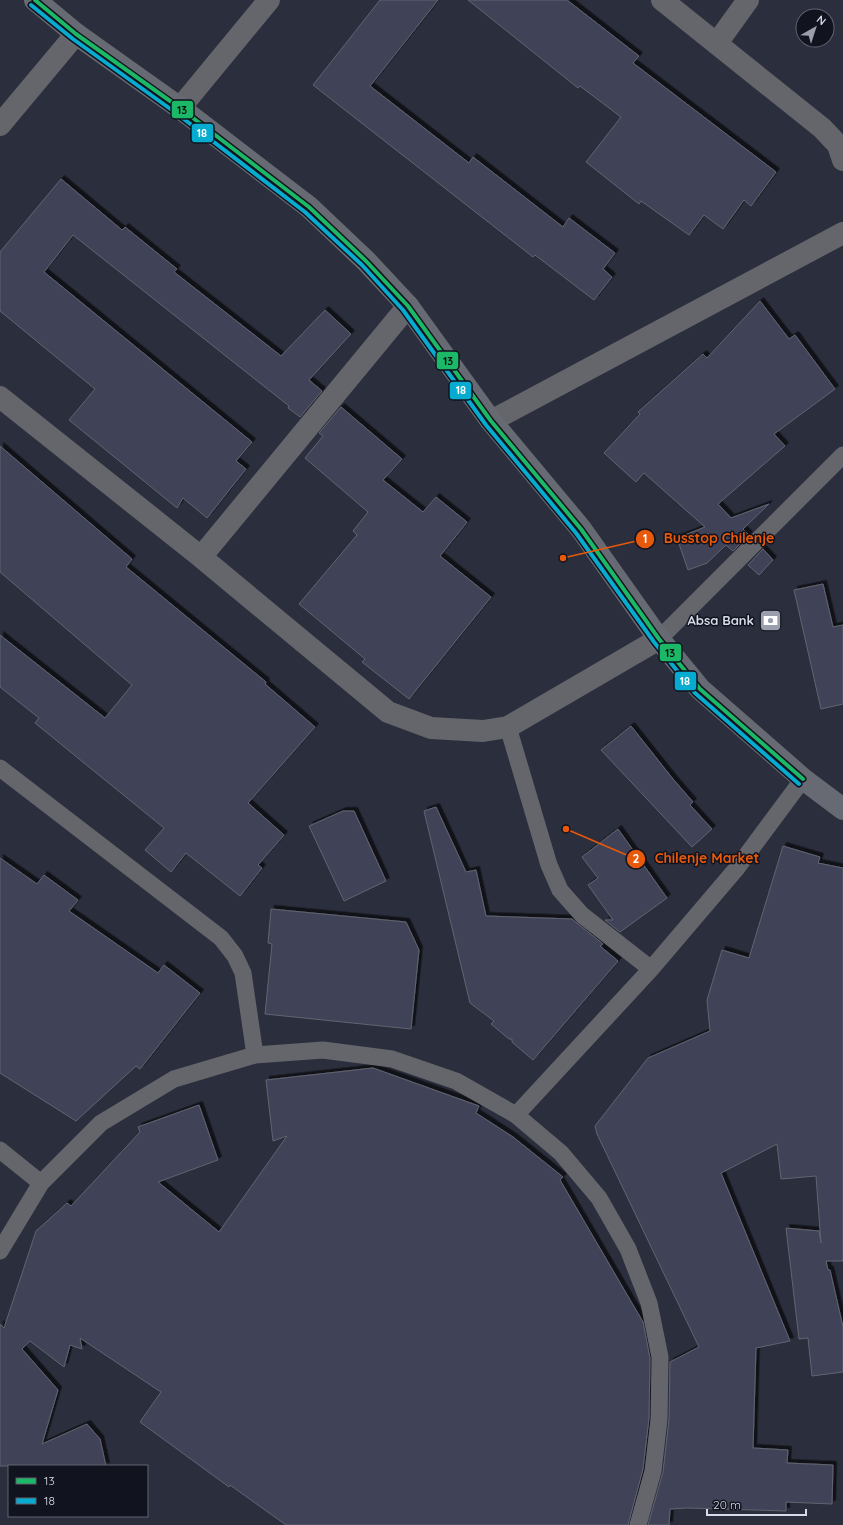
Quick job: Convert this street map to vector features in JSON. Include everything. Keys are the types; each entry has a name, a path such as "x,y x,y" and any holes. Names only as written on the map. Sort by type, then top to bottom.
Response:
{"main road":[{"path":"35,0 76,34 180,108 309,207 366,261 408,306 490,421 581,529 660,639 700,689 803,779 843,809"}],"street":[{"path":"180,108 269,0"},
{"path":"662,0 822,128 838,144 843,160"},
{"path":"717,43 748,0"},
{"path":"0,125 76,34"},
{"path":"490,421 843,233"},
{"path":"201,557 408,306"},
{"path":"0,397 201,557 388,712 431,728 484,731 508,727 660,639"}],"lane":[{"path":"660,639 843,455"},
{"path":"508,727 550,865 560,890 582,914 651,968"},
{"path":"0,768 221,938 235,956 243,973 255,1055"},
{"path":"516,1115 651,968 737,868 803,779"},
{"path":"0,1251 41,1183 101,1123 174,1079 255,1055 323,1050 392,1059 456,1081 516,1115 561,1153 598,1198 628,1249 649,1303 660,1357 659,1419 653,1471 638,1525"},
{"path":"0,1150 41,1183"}],"building":[{"path":"380,0 438,0 370,86 469,163 473,157 563,227 569,218 615,253 603,269 612,277 594,300 535,255 533,257 313,85"},
{"path":"468,0 567,0 639,56 633,63 776,172 751,206 744,200 723,229 704,215 689,235 641,201 639,204 586,162 621,117 580,86 578,88"},
{"path":"61,179 122,230 125,227 177,269 174,272 281,356 325,310 351,334 309,380 322,391 300,417 288,408 289,406 73,235 44,272 252,442 236,461 246,469 207,518 183,498 177,508 69,420 95,389 0,311 0,252"},
{"path":"760,301 789,339 795,335 835,389 774,434 785,446 718,504 731,518 769,504 743,529 749,535 733,551 726,545 707,563 688,570 677,538 705,527 644,473 636,482 604,453 640,414 638,412 703,354 707,358"},
{"path":"341,407 402,459 383,480 423,512 436,497 467,522 440,556 491,597 409,699 362,662 365,659 299,604 357,535 353,531 368,512 305,458 323,436 319,433"},
{"path":"0,446 132,559 126,567 266,682 265,684 315,727 248,803 284,835 258,865 262,868 240,896 186,853 171,872 145,850 164,828 35,723 39,718 0,687 0,635 105,718 132,685 0,572"},
{"path":"763,549 773,560 759,575 748,565"},
{"path":"823,584 833,627 843,625 843,704 821,709 794,590"},
{"path":"631,726 693,802 690,805 712,829 692,847 601,750"},
{"path":"436,807 466,872 476,870 486,916 572,919 603,944 600,946 618,961 533,1060 512,1042 512,1039 509,1039 491,1024 494,1021 470,1003 424,811"},
{"path":"343,811 354,811 386,881 344,901 309,826"},
{"path":"618,829 667,898 620,932 605,920 613,920 588,885 598,878 582,857"},
{"path":"783,846 820,857 818,863 843,868 843,1261 826,1261 828,1270 830,1270 843,1327 843,1372 812,1376 808,1338 799,1339 786,1228 819,1231 821,1243 816,1176 781,1179 777,1144 721,1173 790,1341 756,1348 753,1448 788,1450 787,1463 833,1465 832,1504 786,1502 786,1511 687,1508 670,1509 669,1525 648,1525 663,1472 669,1419 670,1362 699,1347 597,1134 595,1126 648,1058 710,1031 707,1000 722,950 749,958"},
{"path":"0,858 37,884 44,875 78,900 69,911 158,973 164,965 200,993 140,1069 136,1066 76,1121 0,1073"},
{"path":"271,909 406,922 419,950 411,1029 265,1014 272,944 268,943"},
{"path":"373,1068 479,1106 476,1113 513,1137 563,1177 560,1180 643,1322 650,1358 649,1418 643,1469 628,1525 286,1525 230,1485 229,1487 140,1422 161,1392 80,1338 82,1349 70,1345 64,1367 30,1341 22,1349 58,1390 42,1444 87,1424 100,1439 106,1465 0,1466 0,1324 4,1328 36,1231 67,1203 71,1206 140,1132 138,1127 199,1105 218,1160 158,1182 219,1232 287,1136 273,1141 266,1080"}],"transit line":[{"name":"13","path":"35,0 76,34 180,108 309,207 366,261 408,306 491,421 581,529 659,639 700,689 803,779"},
{"name":"18","path":"31,5 73,39 176,113 305,212 362,265 403,310 486,425 576,533 654,642 695,693 799,784"}],"place":[{"name":"Busstop Chilenje","path":"563,558"},
{"name":"Absa Bank","path":"770,620"},
{"name":"Chilenje Market","path":"566,829"}]}
